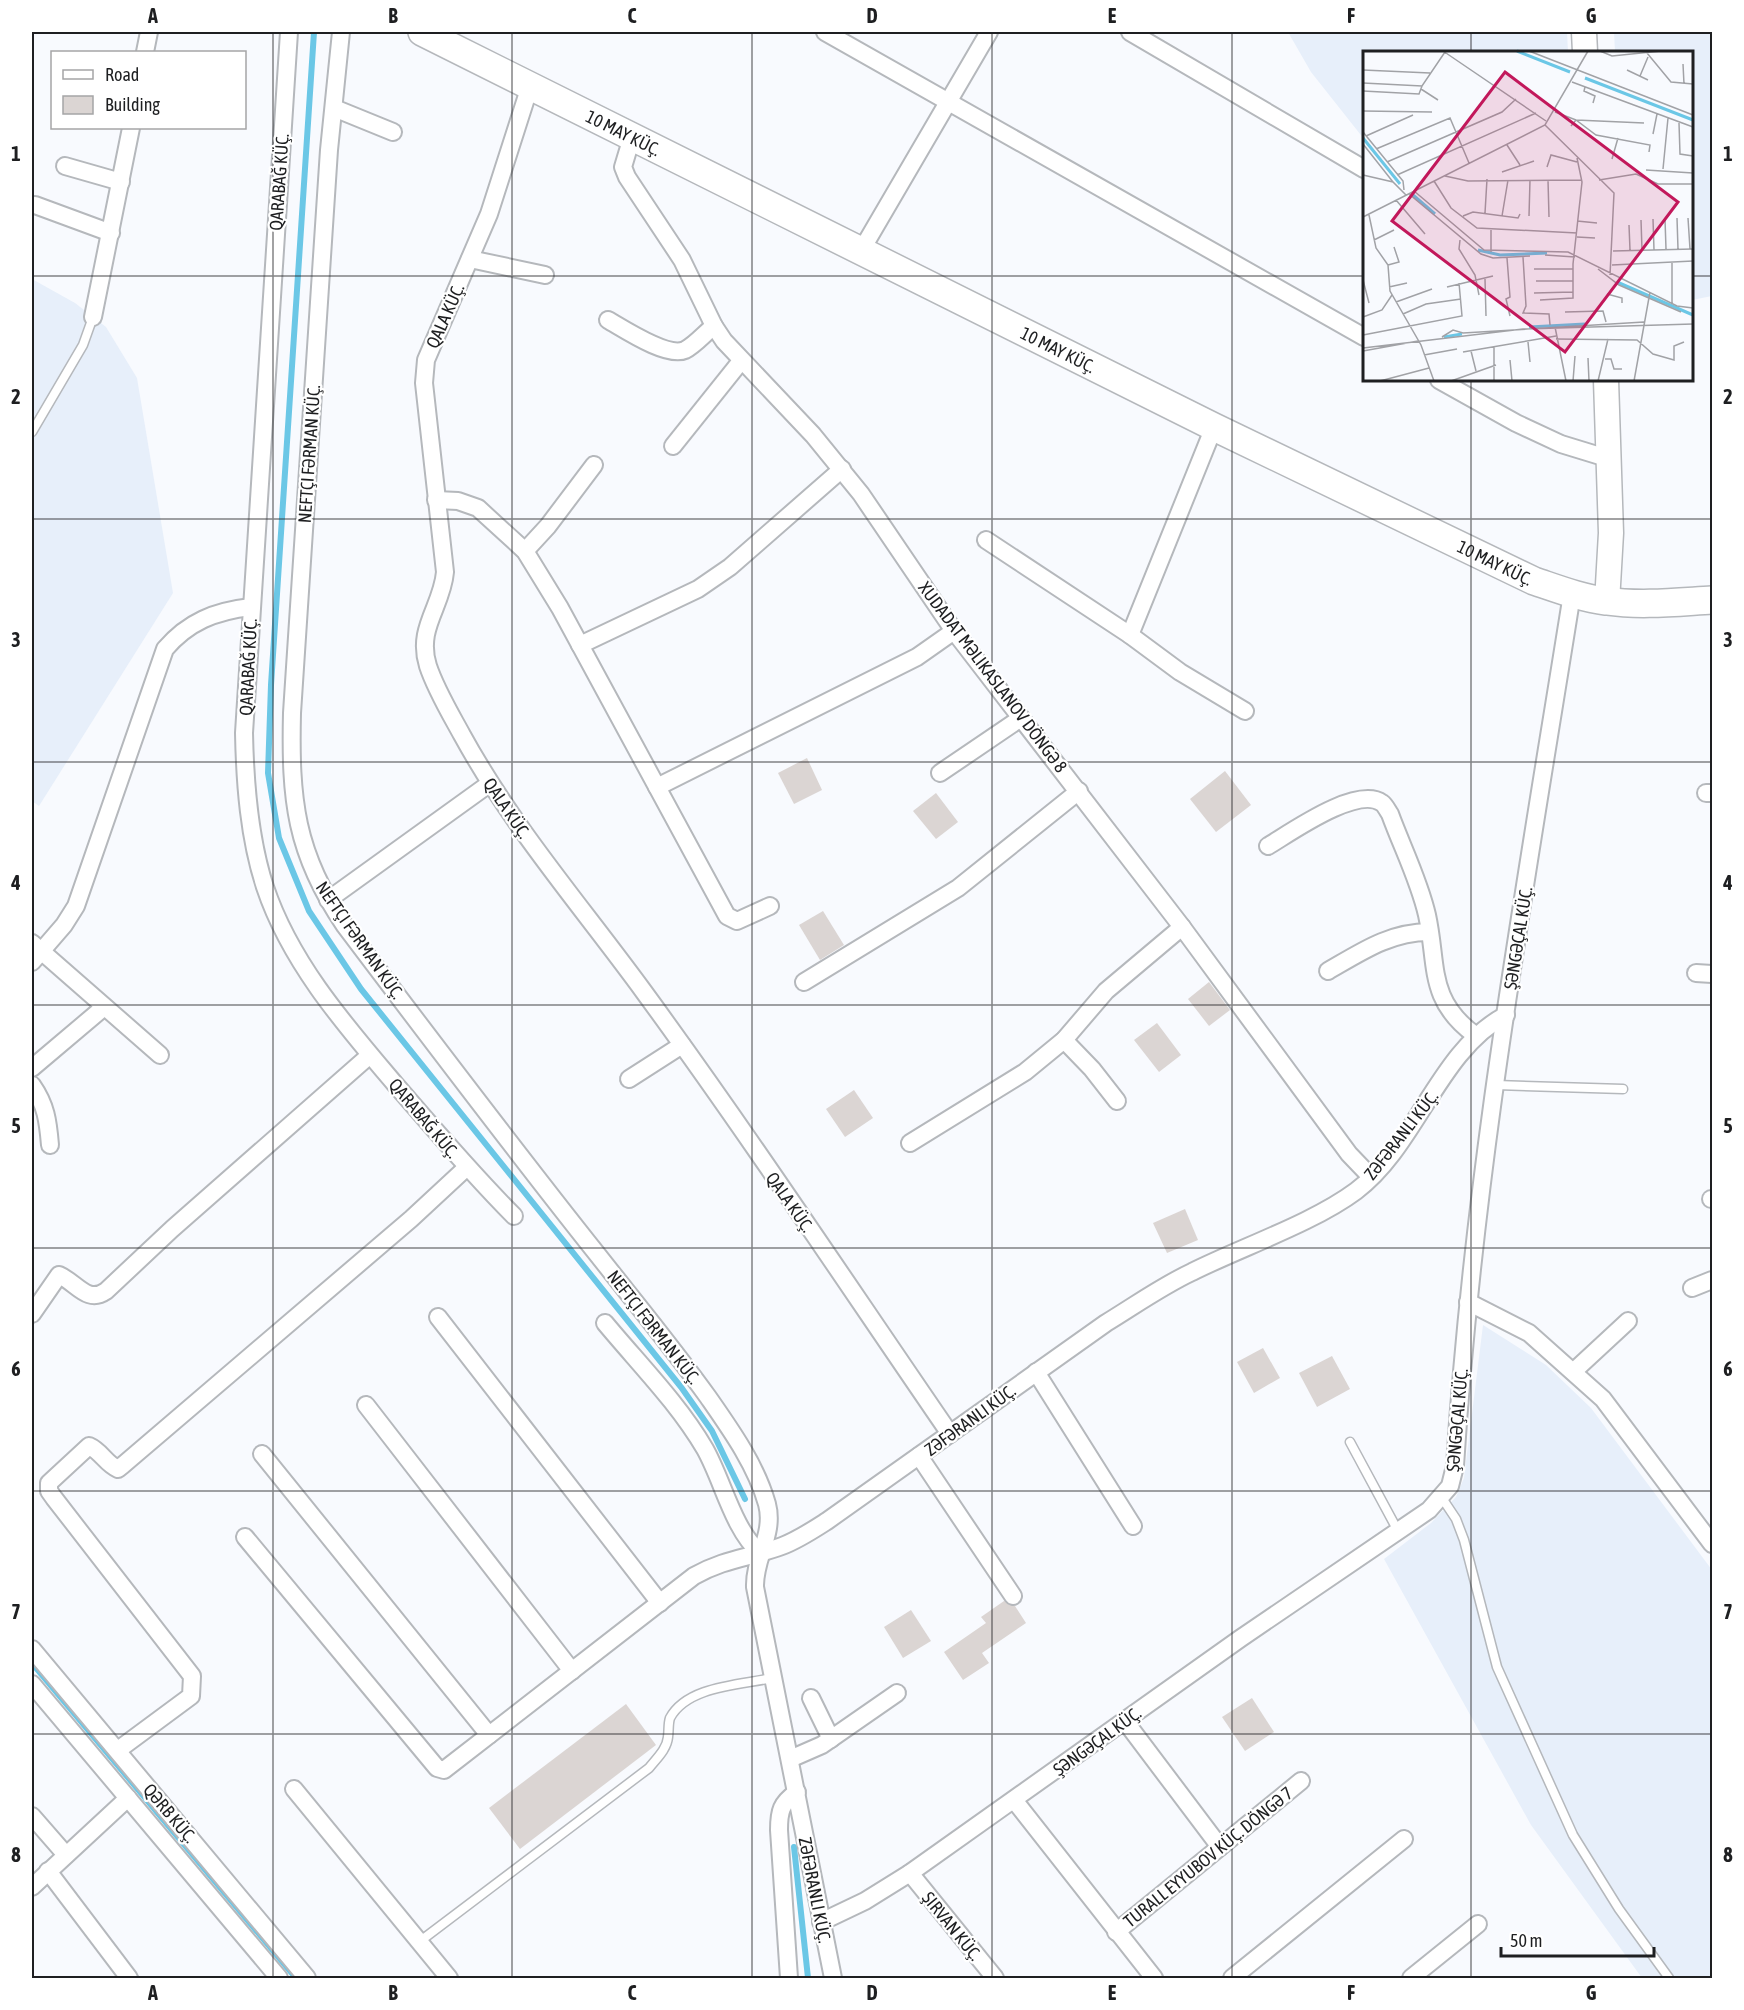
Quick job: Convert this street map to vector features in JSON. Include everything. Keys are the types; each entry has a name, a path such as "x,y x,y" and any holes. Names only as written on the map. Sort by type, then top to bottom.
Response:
{"main road":[{"name":"10 MAY KÜÇ.","path":"422,32 1214,428 1534,581 1572,594 1607,602 1713,600"}],"street":[{"path":"145,51 149,32"},
{"name":"QARABAĞ KÜÇ.","path":"289,32 244,733 245,778 255,844 265,886 294,953 370,1055 466,1168 514,1216"},
{"name":"NEFTÇI FƏRMAN KÜÇ.","path":"341,32 299,599 291,759 295,812 301,839 308,861 328,900 488,1115 692,1374 733,1433 767,1503 769,1530 756,1566 755,1587 833,1978"},
{"path":"825,32 1363,336"},
{"path":"861,251 946,101 989,32"},
{"path":"1130,32 1363,168"},
{"path":"1584,32 1586,51"},
{"name":"QALA KÜÇ.","path":"530,86 489,214 426,360 424,383 445,572 444,588 426,629 424,644 428,665 443,699 489,784 682,1045 950,1434"},
{"path":"334,108 393,132"},
{"path":"93,317 131,129"},
{"name":"XUDADAT MƏLIKASLANOV DÖNGƏ 8","path":"632,137 623,167 627,177 682,260 714,326 741,361 813,435 877,514 954,631 1182,927 1349,1154 1371,1177"},
{"path":"65,166 121,182"},
{"path":"34,205 111,233"},
{"path":"470,259 545,275"},
{"path":"608,320 657,346 673,351 684,350 714,326"},
{"path":"673,446 741,361"},
{"path":"1441,381 1516,423 1561,444 1610,459"},
{"path":"1606,381 1610,459 1611,570 1607,602"},
{"path":"1130,635 1214,428"},
{"path":"525,551 548,526 594,465"},
{"path":"579,645 706,583 730,567 842,469"},
{"path":"436,500 458,501 478,507 525,551 727,916 737,921 770,906"},
{"path":"986,540 1130,635 1180,672 1245,711"},
{"name":"ŞƏNGƏÇAL KÜÇ.","path":"821,1922 865,1901 910,1873 1398,1530 1442,1498 1450,1486 1455,1466 1468,1302 1496,1085 1572,594"},
{"path":"160,1055 35,952 64,925 76,906 165,649 190,624 231,609 251,607"},
{"path":"657,787 917,657 954,631"},
{"path":"940,773 1021,717"},
{"path":"328,900 489,784"},
{"path":"804,982 958,888 1079,791"},
{"path":"1268,846 1318,815 1342,805 1368,798 1382,803 1390,814 1420,893 1429,932 1433,966 1447,1008 1458,1022 1475,1035"},
{"path":"910,1143 1025,1072 1064,1040 1106,991 1182,927"},
{"path":"1328,971 1383,940 1411,932 1429,932"},
{"path":"32,1068 103,1008"},
{"path":"245,1537 437,1768 444,1770 694,1576 712,1566 783,1546 818,1526 1036,1372 1163,1288 1190,1272 1341,1201 1371,1177 1475,1035 1506,1015"},
{"path":"1064,1040 1092,1069 1117,1101"},
{"path":"629,1078 682,1045"},
{"path":"32,1314 59,1275 91,1297 98,1297 106,1291 164,1236 370,1055"},
{"path":"32,1085 42,1098 47,1110 50,1144"},
{"path":"118,1749 191,1696 192,1676 49,1491 53,1478 89,1446 97,1449 114,1467 118,1468 123,1465 411,1220 466,1168"},
{"path":"1692,1288 1713,1280"},
{"path":"1468,1302 1529,1333 1603,1399 1635,1438 1713,1544"},
{"path":"438,1317 660,1603"},
{"path":"1574,1371 1628,1321"},
{"path":"605,1323 685,1417 720,1478 746,1539 760,1553"},
{"path":"1036,1372 1133,1527"},
{"path":"366,1405 572,1671"},
{"path":"262,1454 489,1736"},
{"path":"919,1456 1013,1596"},
{"name":"QƏRB KÜÇ.","path":"32,1649 118,1749 307,1978"},
{"name":"QƏRB KÜÇ.","path":"32,1684 279,1978"},
{"path":"790,1759 831,1738 897,1693"},
{"path":"811,1698 831,1738"},
{"path":"1125,1721 1220,1847"},
{"name":"TURALL EYYUBOV KÜÇ. DÖNGƏ 7","path":"1116,1932 1301,1781"},
{"path":"294,1789 449,1978"},
{"path":"789,1978 779,1830 780,1811 785,1800 797,1792"},
{"path":"32,1887 128,1798"},
{"path":"1014,1800 1154,1978"},
{"path":"32,1816 66,1855"},
{"path":"1232,1978 1404,1839"},
{"path":"48,1871 129,1978"},
{"name":"ŞIRVAN KÜÇ.","path":"910,1873 995,1978"},
{"path":"1411,1978 1478,1924"}],"lane":[{"path":"32,432 83,345 93,317"},
{"path":"1496,1085 1623,1089"},
{"path":"1350,1442 1398,1530"},
{"path":"1442,1498 1456,1519 1464,1540 1497,1667 1573,1834 1619,1909 1669,1978"},
{"path":"419,1942 649,1768 663,1751 668,1739 669,1720 678,1707 710,1691 772,1678"}],"shaded area":[{"path":"1288,32 1567,32 1568,51 1363,51 1363,138 1311,72"},
{"path":"1614,32 1712,32 1712,296 1693,300 1693,51 1615,51"},
{"path":"32,279 75,303 106,327 137,378 173,593 39,806 32,801"},
{"path":"1483,1325 1546,1365 1591,1408 1712,1570 1712,1978 1642,1978 1531,1825 1384,1559 1431,1523 1456,1497 1464,1478"}],"building":[{"path":"807,758 822,790 794,804 778,773"},
{"path":"1225,771 1251,805 1216,832 1190,799"},
{"path":"936,793 958,822 936,839 913,811"},
{"path":"823,911 844,945 820,960 799,925"},
{"path":"1209,982 1230,1010 1209,1026 1188,999"},
{"path":"1157,1023 1181,1055 1159,1072 1134,1040"},
{"path":"854,1090 873,1118 845,1137 826,1109"},
{"path":"1185,1209 1198,1240 1167,1253 1153,1223"},
{"path":"1263,1348 1280,1378 1254,1393 1237,1362"},
{"path":"1332,1356 1350,1389 1317,1407 1299,1373"},
{"path":"1004,1601 1015,1606 1026,1623 982,1653 989,1663 963,1680 944,1652 986,1623 981,1617"},
{"path":"911,1610 931,1641 903,1658 884,1627"},
{"path":"1252,1698 1274,1732 1245,1751 1222,1717"},
{"path":"626,1704 656,1745 520,1849 489,1808"}],"waterway":[{"path":"314,32 271,685 268,773 279,838 309,911 361,989 681,1387 712,1431 745,1499"},
{"path":"32,1663 296,1978"},
{"path":"794,1847 808,1978"}]}
